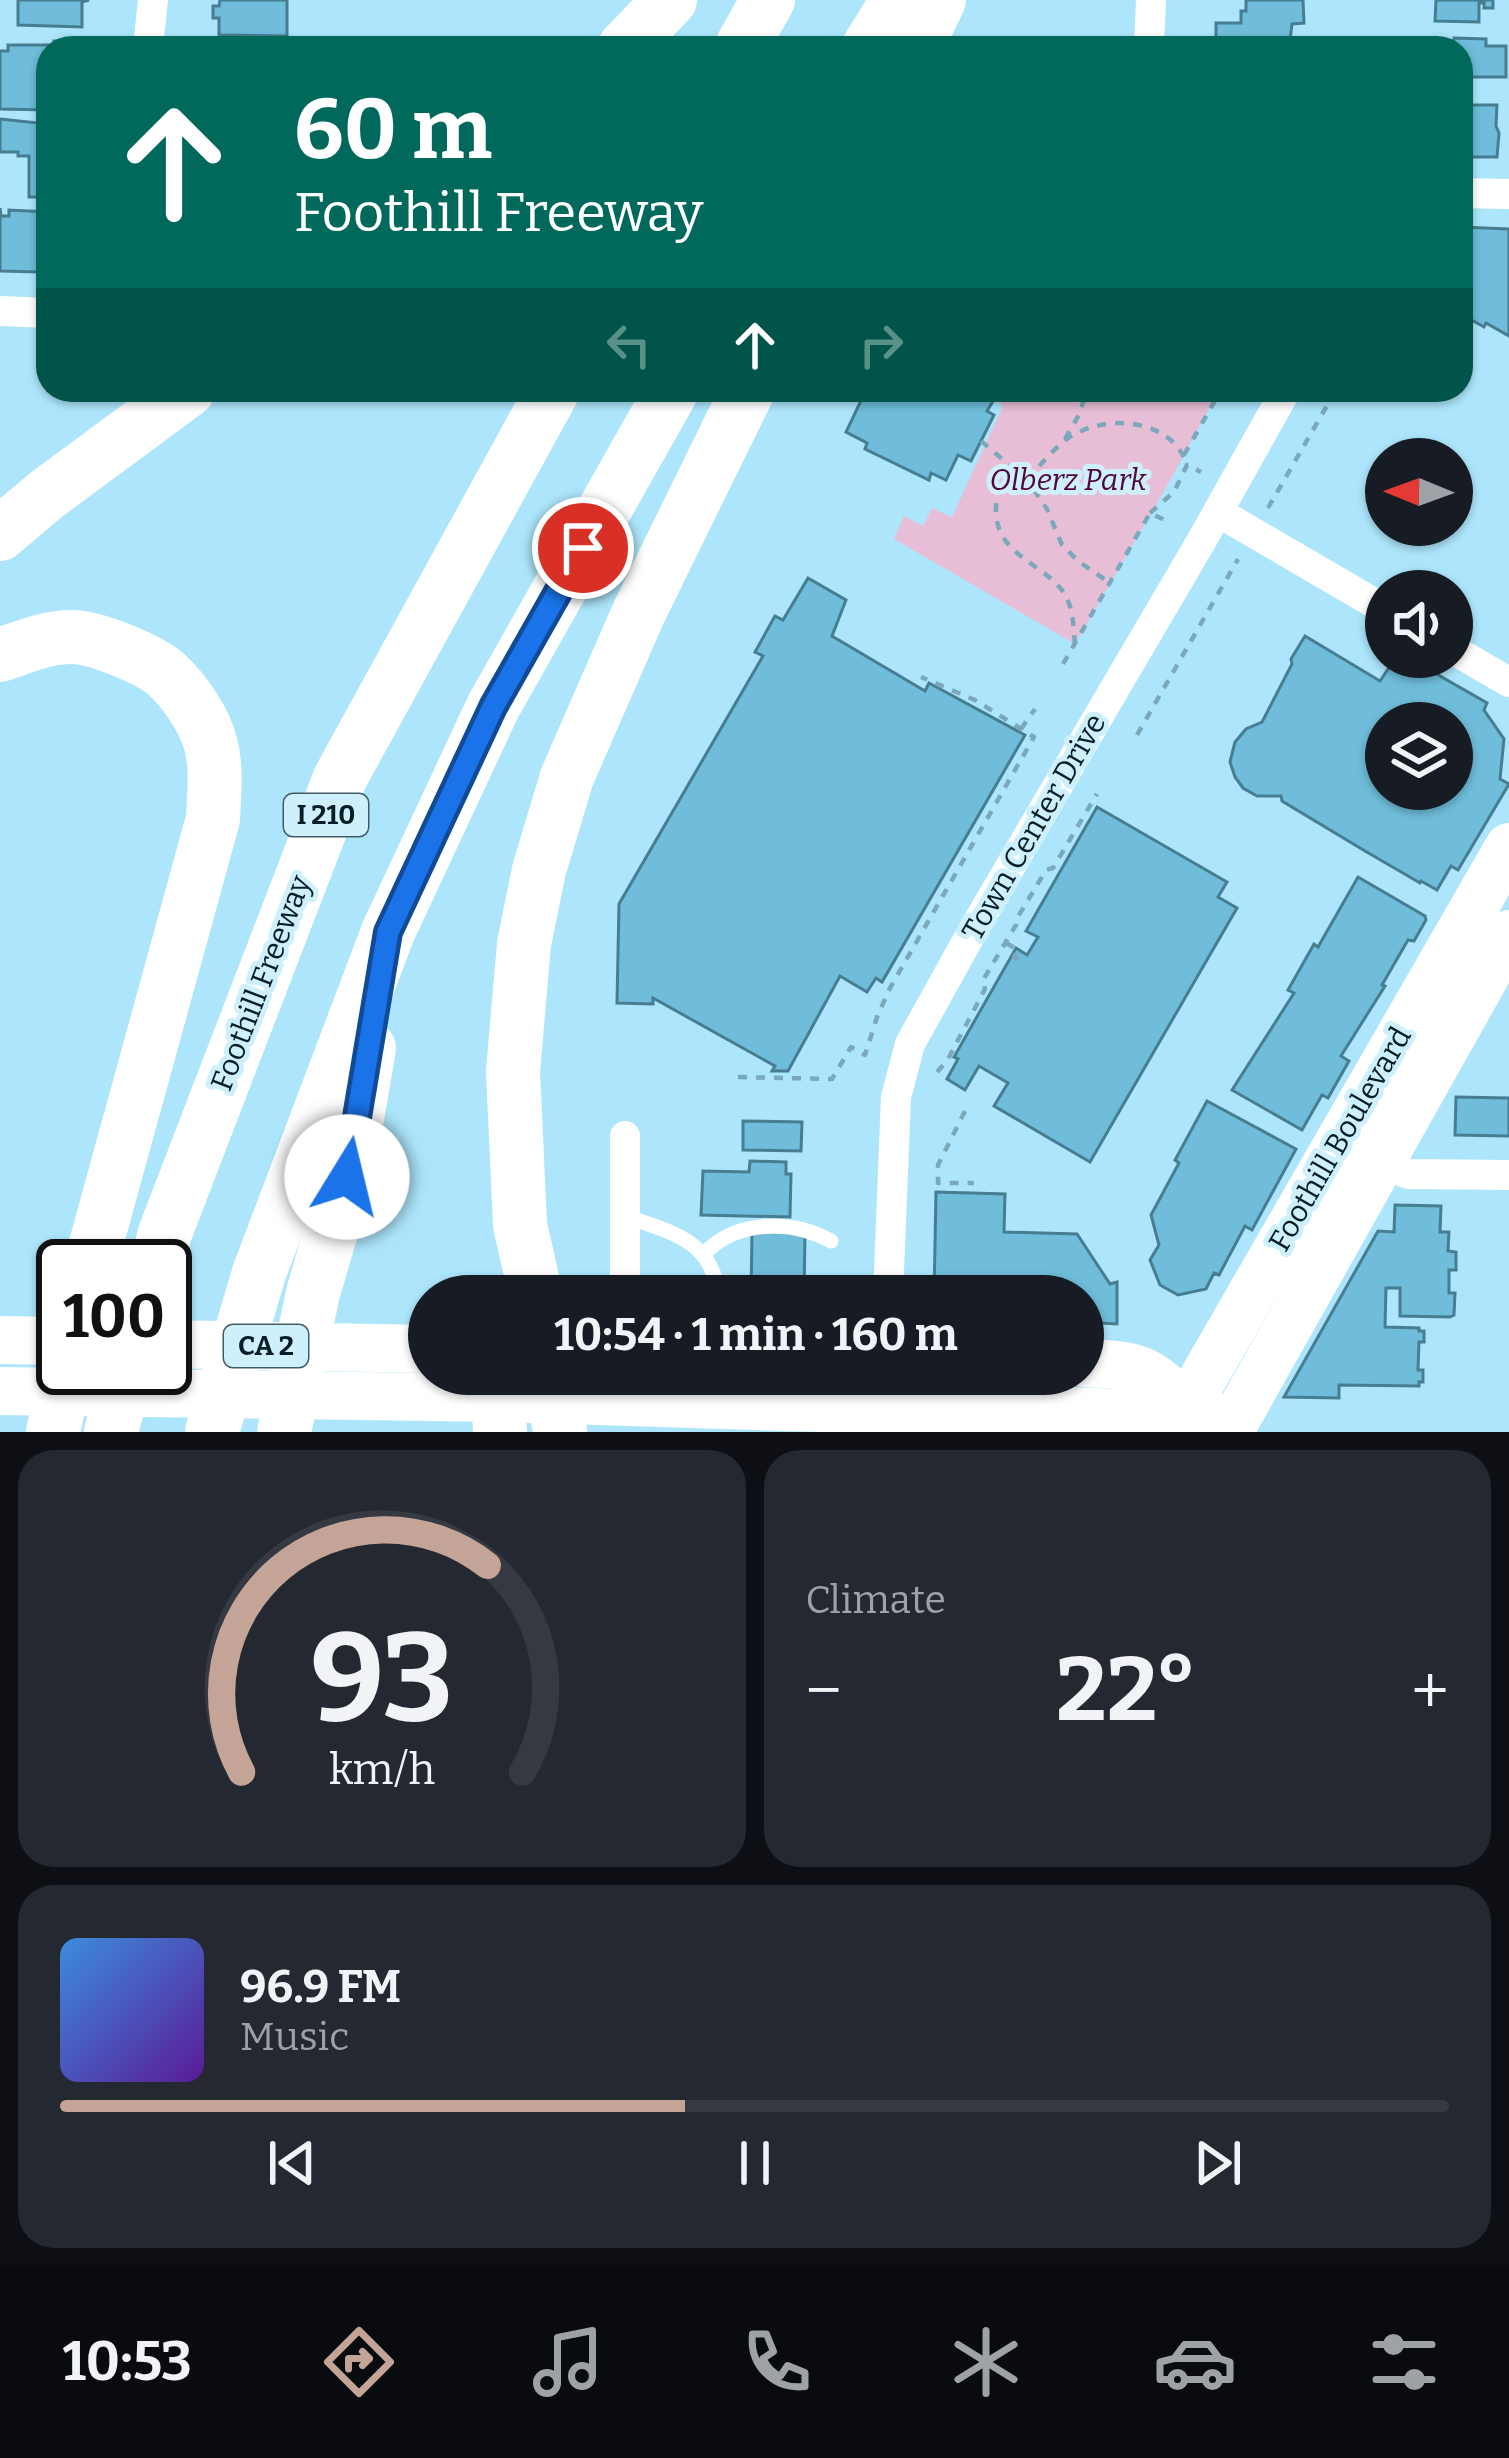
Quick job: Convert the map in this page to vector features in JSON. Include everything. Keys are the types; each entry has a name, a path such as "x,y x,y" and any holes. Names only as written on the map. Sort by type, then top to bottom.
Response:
{"highway":[{"path":"636,36 670,0"},
{"path":"748,36 768,0"},
{"path":"876,36 898,0"},
{"path":"922,36 939,0"},
{"path":"0,534 172,402"},
{"name":"Foothill Freeway","path":"163,1239 340,778 546,402"},
{"path":"212,1432 259,1274 388,932 493,707 665,402"},
{"path":"531,1275 520,1225 513,1071 524,944 539,871 585,735 639,612 742,402"},
{"path":"0,655 44,640 77,637 123,651 165,673 198,715 211,743 213,819 97,1239"},
{"path":"284,1432 313,1293 347,1177 388,932"},
{"path":"53,1432 61,1395"},
{"path":"110,1432 120,1395"}],"main road":[{"name":"Foothill Boulevard","path":"1231,1428 1509,847"},
{"name":"Foothill Boulevard","path":"1179,1420 1509,934"},
{"path":"0,1340 36,1341"},
{"name":"CA 2","path":"192,1345 408,1349"},
{"path":"1104,1365 1136,1368 1156,1377 1179,1420"},
{"path":"0,1390 354,1397 499,1415 555,1402 786,1395"},
{"path":"894,1395 969,1420 1135,1414 1231,1428"}],"street":[{"path":"149,36 153,0"},
{"path":"1149,36 1150,0"},
{"path":"1473,193 1509,194"},
{"path":"0,311 36,312"},
{"name":"Town Center Drive","path":"889,1275 896,1097 910,1045 1279,402"},
{"path":"1218,512 1365,598"},
{"path":"1473,661 1509,682"},
{"path":"625,1136 625,1275"},
{"path":"1360,1151 1408,1174 1509,1175"}],"lane":[{"path":"625,1216 687,1240 704,1254 714,1275"},
{"path":"704,1254 731,1234 773,1226 814,1232 831,1241"}],"path":[{"path":"1075,644 1071,607 1061,589 1011,549 997,525 995,503 1010,480 1027,480 1064,442 1083,402"},
{"path":"1184,455 1214,402"},
{"path":"1268,508 1329,402"},
{"path":"1063,664 1150,513 1174,492 1187,465 1178,443 1148,426 1099,425 1064,442"},
{"path":"981,442 1027,480 1047,509 1062,545 1110,584"},
{"path":"1187,465 1202,472"},
{"path":"1150,513 1171,524"},
{"path":"1136,735 1238,560"},
{"path":"738,1077 832,1079 851,1047 865,1055 890,988 1034,737 975,700 921,677"},
{"path":"1021,729 1035,709"},
{"path":"937,1072 985,989 983,980 1003,942 1097,794"},
{"path":"938,907 948,912"},
{"path":"1003,942 1018,950 1014,957 1026,964"},
{"path":"965,1111 938,1166 938,1183 974,1183"}],"green space":[{"name":"Olberz Park","path":"1213,402 1075,644 894,539 904,516 923,526 932,508 952,517 1003,406 998,403"}],"building":[{"path":"18,0 89,0 82,2 82,27 18,25"},
{"path":"220,0 287,0 287,36 219,35 213,6 219,6"},
{"path":"1246,0 1303,0 1304,23 1292,24 1290,36 1216,36 1216,23 1241,23 1241,11 1246,11"},
{"path":"1436,0 1493,0 1493,8 1479,3 1479,22 1435,21"},
{"path":"1473,39 1486,39 1486,46 1506,46 1506,77 1473,77"},
{"path":"8,45 36,45 36,110 0,109 0,51 8,51"},
{"path":"1473,105 1497,105 1497,157 1473,157"},
{"path":"0,119 36,123 36,197 29,197 29,156 0,152"},
{"path":"0,208 1,216 9,216 9,210 36,211 36,272 0,271"},
{"path":"1473,228 1509,229 1509,336 1486,323 1484,327 1473,321"},
{"path":"860,402 993,402 987,411 994,415 971,461 958,455 946,480 931,473 929,480 865,449 867,443 846,432"},
{"path":"808,578 846,600 832,636 925,691 929,683 1025,735 882,982 876,978 867,992 840,976 788,1071 772,1071 775,1066 653,998 653,1004 617,1003 619,904 763,656 755,652 775,616 783,620"},
{"path":"1305,636 1365,672 1365,678 1444,678 1487,703 1484,710 1504,739 1500,779 1509,784 1458,870 1451,866 1437,890 1282,801 1281,796 1257,796 1235,777 1230,762 1235,742 1246,729 1262,722"},
{"path":"1097,807 1227,882 1218,897 1237,908 1090,1162 994,1106 1008,1083 979,1066 965,1090 947,1079 958,1059 954,1057 1016,948 1027,955 1038,937 1026,931"},
{"path":"1358,877 1426,920 1414,941 1408,940 1341,1056 1349,1061 1328,1098 1322,1095 1302,1130 1232,1090 1294,993 1288,990"},
{"path":"1456,1097 1509,1098 1509,1136 1455,1135"},
{"path":"1207,1101 1296,1149 1252,1230 1245,1226 1219,1275 1214,1273 1206,1289 1178,1295 1160,1285 1150,1260 1159,1245 1151,1215"},
{"path":"743,1121 802,1122 801,1151 743,1150"},
{"path":"750,1161 786,1162 786,1174 791,1174 790,1217 701,1215 703,1171 749,1172"},
{"path":"936,1192 1005,1194 1004,1232 1077,1234 1110,1284 1117,1282 1117,1324 1104,1323 1104,1275 934,1275"},
{"path":"1395,1205 1441,1206 1440,1232 1449,1232 1448,1251 1456,1252 1456,1270 1449,1270 1454,1315 1400,1316 1400,1288 1386,1288 1385,1327 1424,1331 1418,1370 1423,1370 1423,1382 1419,1386 1339,1385 1339,1398 1284,1397 1378,1231 1394,1232"},
{"path":"752,1232 805,1233 804,1275 751,1275"}],"route":[{"path":"347,1177 388,932 493,707 583,548"}]}
